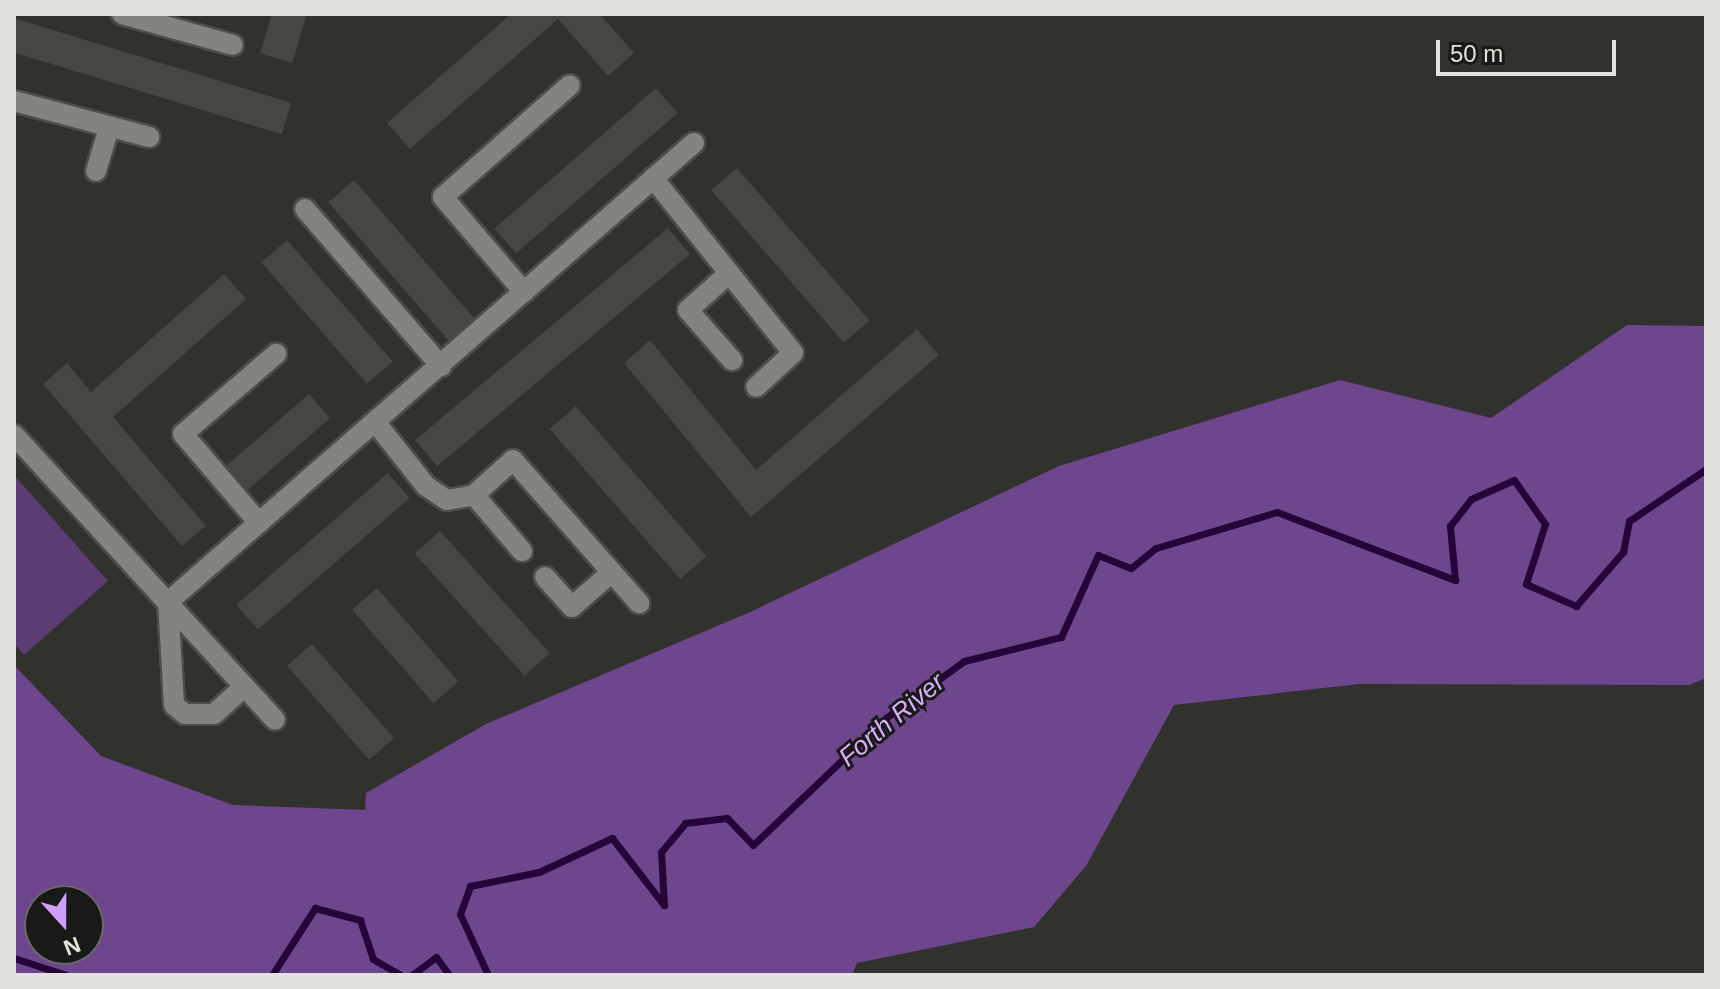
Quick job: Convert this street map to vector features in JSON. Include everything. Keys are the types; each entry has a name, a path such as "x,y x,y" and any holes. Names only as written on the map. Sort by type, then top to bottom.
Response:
{"street":[{"path":"122,14 233,45"},
{"path":"524,292 443,197 570,85"},
{"path":"14,101 108,131 149,137"},
{"path":"96,171 108,131"},
{"path":"168,602 694,143"},
{"path":"653,178 716,252 726,276 793,353 756,387"},
{"path":"305,209 441,366"},
{"path":"726,276 688,310 732,360"},
{"path":"259,523 183,434 276,354"},
{"path":"376,423 435,495 474,495 513,460 639,603"},
{"path":"14,435 275,720"},
{"path":"474,495 522,551"},
{"path":"545,577 572,607 612,572"},
{"path":"168,602 174,705 185,714 214,714 244,687"}],"shaded area":[{"path":"1627,325 1706,326 1706,678 1689,685 1359,684 1174,705 1086,866 1034,927 857,963 852,975 14,975 14,665 101,756 233,805 365,810 366,793 486,724 750,612 1059,466 1340,380 1491,418"},
{"path":"14,475 108,581 24,655 14,643"}],"building":[{"path":"272,14 307,14 292,63 260,53"},
{"path":"511,14 600,14 634,53 608,76 558,19 410,149 387,123"},
{"path":"14,18 291,103 282,134 14,53"},
{"path":"656,88 678,113 516,253 494,228"},
{"path":"737,168 870,320 844,343 711,190"},
{"path":"354,180 474,318 448,340 328,202"},
{"path":"668,228 690,254 437,466 415,440"},
{"path":"287,240 393,362 367,384 261,262"},
{"path":"224,274 246,299 113,417 206,526 182,546 43,384 67,363 91,392"},
{"path":"917,329 939,355 751,517 624,363 650,340 756,470"},
{"path":"309,394 330,418 248,490 227,466"},
{"path":"576,406 707,556 680,579 550,429"},
{"path":"388,473 410,498 258,630 236,605"},
{"path":"440,531 550,653 524,676 415,554"},
{"path":"377,588 458,682 433,703 352,610"},
{"path":"312,644 394,738 369,760 287,666"}],"waterway":[{"name":"Forth River","path":"488,975 460,914 470,886 539,872 612,838 664,905 661,852 685,823 727,818 753,845 887,717 964,661 1061,637 1098,555 1131,568 1156,548 1277,512 1455,580 1450,526 1471,499 1514,480 1545,524 1526,584 1576,606 1623,552 1629,521 1706,469"},
{"name":"Forth River","path":"272,975 315,908 360,920 373,959 401,975"},
{"name":"Forth River","path":"412,975 436,957 449,975"},
{"name":"Forth River","path":"14,958 66,975"}]}
